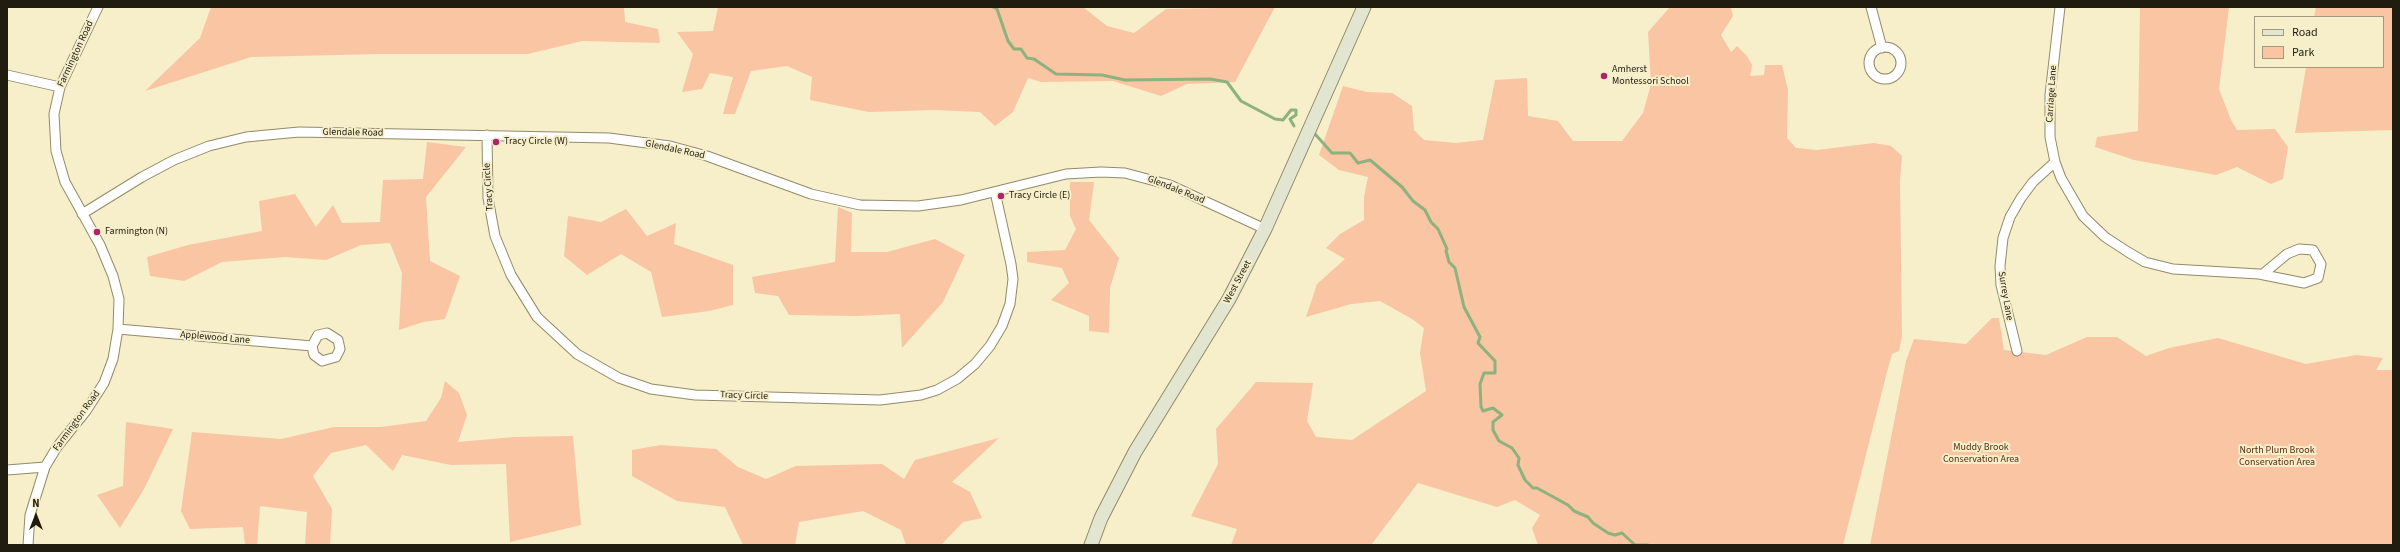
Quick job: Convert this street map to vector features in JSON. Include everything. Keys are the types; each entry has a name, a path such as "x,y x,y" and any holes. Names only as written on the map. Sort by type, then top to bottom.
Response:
{"main road":[{"name":"West Street","path":"1090,545 1101,518 1135,452 1229,299 1265,228 1364,7"}],"street":[{"name":"Farmington Road","path":"28,545 30,515 45,467 57,447 86,411 104,383 114,359 118,329 119,298 114,276 65,182 56,151 54,114 60,87 98,7"},
{"path":"1870,7 1882,48"},
{"name":"Carriage Lane","path":"2060,7 2049,108 2050,137 2055,162 2069,193 2083,216 2104,237 2136,257 2154,265 2185,271 2263,274 2295,283 2309,283 2320,275 2321,264 2313,250 2300,249 2286,254 2263,274"},
{"path":"7,75 60,87"},
{"name":"Glendale Road","path":"82,214 142,177 174,160 210,146 246,137 299,132 610,138 670,146 707,156 811,194 860,205 918,206 995,192 1066,174 1101,172 1125,173 1170,185 1265,228"},
{"name":"Tracy Circle","path":"487,135 488,198 495,236 511,275 537,317 577,354 619,378 651,389 695,395 880,400 921,395 937,390 957,379 975,364 990,346 1002,326 1010,304 1012,264 995,192"},
{"name":"Surrey Lane","path":"2017,351 2001,285 2000,259 2003,238 2010,217 2021,198 2033,182 2055,162"},
{"name":"Applewood Lane","path":"118,329 312,346"},
{"path":"7,470 45,467"}],"green space":[{"path":"211,7 624,7 625,22 658,29 660,43 582,41 528,54 380,54 251,57 145,91 200,38"},
{"path":"718,7 1083,7 1107,26 1134,33 1166,9 1275,7 1235,82 1187,84 1161,96 1113,81 1041,82 1028,78 1013,112 995,126 980,112 934,110 869,112 810,100 812,77 787,66 751,71 735,114 723,114 733,77 710,73 702,89 682,92 693,54 677,32 713,31"},
{"path":"1670,7 1731,7 1733,16 1721,35 1731,52 1737,46 1747,56 1752,65 1750,76 1764,75 1765,65 1782,65 1788,90 1787,138 1796,148 1817,150 1874,143 1891,146 1902,156 1900,181 1902,336 1899,351 1892,354 1843,545 1538,545 1532,528 1540,515 1515,500 1497,507 1418,483 1371,545 1231,545 1237,529 1191,516 1218,464 1216,429 1256,382 1313,383 1307,421 1316,437 1352,440 1426,391 1420,353 1424,328 1412,319 1380,301 1351,304 1306,317 1317,284 1345,259 1326,248 1340,234 1364,220 1364,197 1368,177 1339,170 1319,155 1343,86 1367,92 1392,93 1412,106 1414,130 1424,140 1456,143 1483,140 1495,80 1527,78 1528,116 1558,121 1573,141 1622,141 1643,113 1651,84 1648,32"},
{"path":"2140,7 2229,7 2219,89 2231,120 2237,130 2275,129 2288,147 2283,179 2271,184 2237,167 2216,175 2134,160 2095,147 2097,137 2138,131"},
{"path":"2316,7 2393,7 2393,130 2295,133 2306,68 2384,68 2384,16 2314,16"},
{"path":"427,142 466,147 426,197 430,261 460,276 445,319 423,322 399,330 402,273 390,243 361,245 326,260 285,257 222,262 184,281 150,276 147,257 188,245 262,231 259,201 295,194 316,227 333,205 342,223 380,222 383,180 423,179"},
{"path":"1070,182 1094,182 1089,220 1119,258 1110,288 1109,333 1089,331 1089,316 1051,300 1069,283 1062,268 1027,262 1027,252 1065,250 1076,229 1070,216"},
{"path":"838,207 852,213 851,252 887,252 935,239 965,255 943,302 902,348 900,314 857,316 789,315 778,296 755,293 752,277 835,262"},
{"path":"626,209 647,236 676,223 674,244 733,265 733,305 709,311 662,317 651,272 621,254 587,275 564,256 568,216 601,222"},
{"path":"1992,318 1999,318 2004,350 2046,355 2087,337 2117,337 2146,356 2169,348 2218,338 2306,364 2356,355 2383,358 2376,370 2393,370 2393,545 1870,545 1906,361 1914,339 1966,344"},
{"path":"445,381 459,393 467,415 458,442 514,437 573,436 581,525 510,542 506,464 451,465 402,455 393,471 366,445 331,453 313,476 332,509 330,545 305,545 307,512 260,506 257,545 245,545 243,527 190,529 181,511 192,432 281,439 334,427 381,427 426,421 441,398"},
{"path":"126,422 173,429 144,489 120,528 97,495 123,486"},
{"path":"999,438 952,482 970,492 982,518 963,522 941,545 906,545 901,530 863,511 799,522 795,545 743,545 725,507 677,501 632,476 632,450 661,445 716,449 738,467 766,479 796,466 882,464 904,479 915,460"}],"waterway":[{"path":"993,7 997,9 1008,41 1014,49 1021,49 1027,58 1034,59 1056,74 1102,75 1125,80 1210,79 1227,82 1241,101 1275,119 1283,120 1291,110 1296,110 1296,115 1290,119 1294,126"},
{"path":"1315,134 1332,153 1350,153 1358,163 1370,160 1402,187 1413,201 1425,210 1431,222 1438,229 1447,249 1446,251 1449,262 1455,268 1464,307 1480,337 1478,343 1495,361 1495,373 1484,373 1480,384 1481,407 1483,411 1493,408 1502,415 1493,422 1493,430 1499,441 1512,448 1519,458 1518,465 1525,480 1533,488 1537,488 1568,505 1574,511 1588,517 1593,523 1608,533 1615,535 1622,533 1635,545 1648,545"}],"place":[{"name":"Amherst Montessori School","path":"1604,76"},
{"name":"Tracy Circle (W)","path":"496,142"},
{"name":"Tracy Circle (E)","path":"1001,196"},
{"name":"Farmington (N)","path":"97,232"}],"park label":[{"name":"Muddy Brook Conservation Area","path":"1981,454"},
{"name":"North Plum Brook Conservation Area","path":"2277,456"}]}
